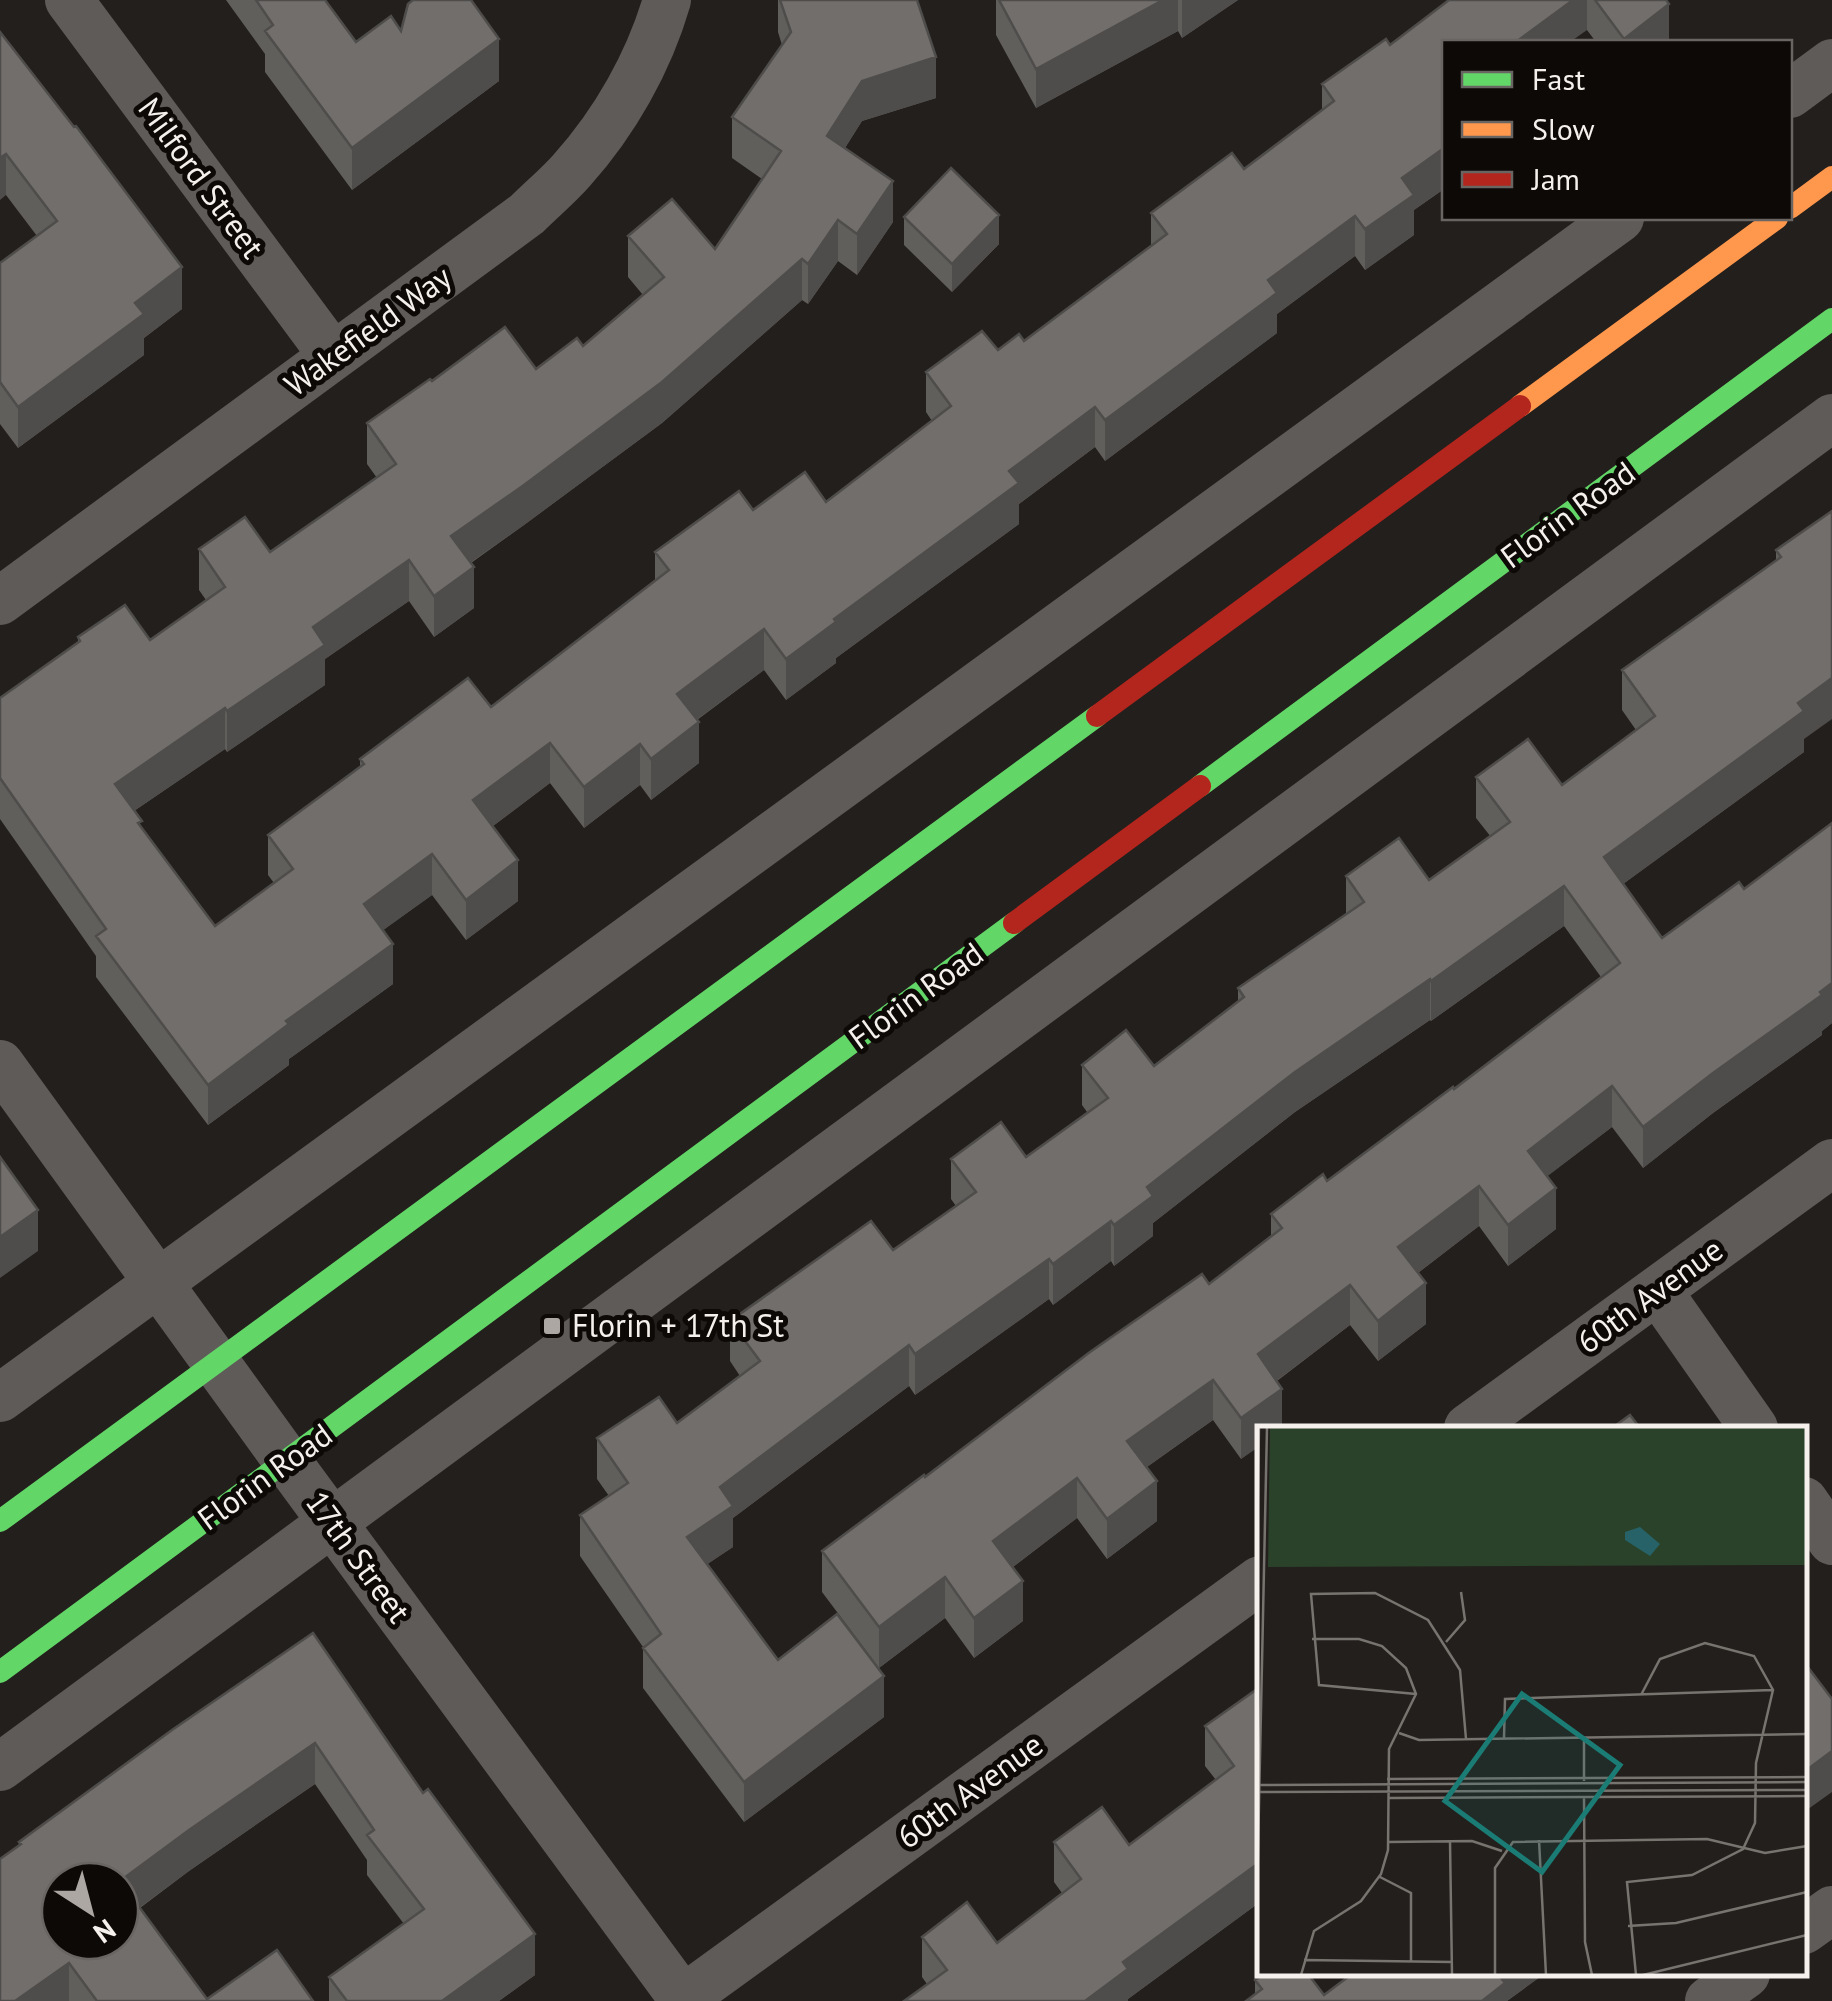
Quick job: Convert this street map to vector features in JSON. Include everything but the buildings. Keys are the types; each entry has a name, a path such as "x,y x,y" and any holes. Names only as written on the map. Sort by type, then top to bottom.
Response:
{"main road":[{"path":"1792,207 1832,177"},
{"path":"0,1521 1774,220"},
{"name":"Florin Road","path":"0,1672 1832,320"}],"street":[{"name":"Milford Street","path":"69,0 332,356"},
{"name":"Wakefield Way","path":"0,601 527,214 573,169 620,105 657,34 667,0"},
{"path":"1792,93 1832,63"},
{"path":"0,1398 1617,220"},
{"path":"0,1767 1832,418"},
{"name":"17th Street","path":"0,1064 681,2000"},
{"name":"60th Avenue","path":"1471,1426 1832,1163"},
{"path":"1658,1291 1753,1426"},
{"path":"1807,1505 1832,1540"},
{"name":"60th Avenue","path":"681,2000 1257,1582"},
{"path":"1807,1928 1832,1910"},
{"path":"1709,2001 1743,1976"}],"traffic: fast":[{"path":"1200,786 1832,319"},
{"path":"0,1521 1097,716"},
{"path":"0,1672 1014,923"}],"traffic: slow":[{"path":"1792,207 1832,177"},
{"path":"1520,406 1774,220"}],"traffic: jam":[{"path":"1097,716 1520,406"},
{"path":"1014,923 1200,786"}],"place":[{"name":"Florin + 17th St","path":"552,1326"}]}
